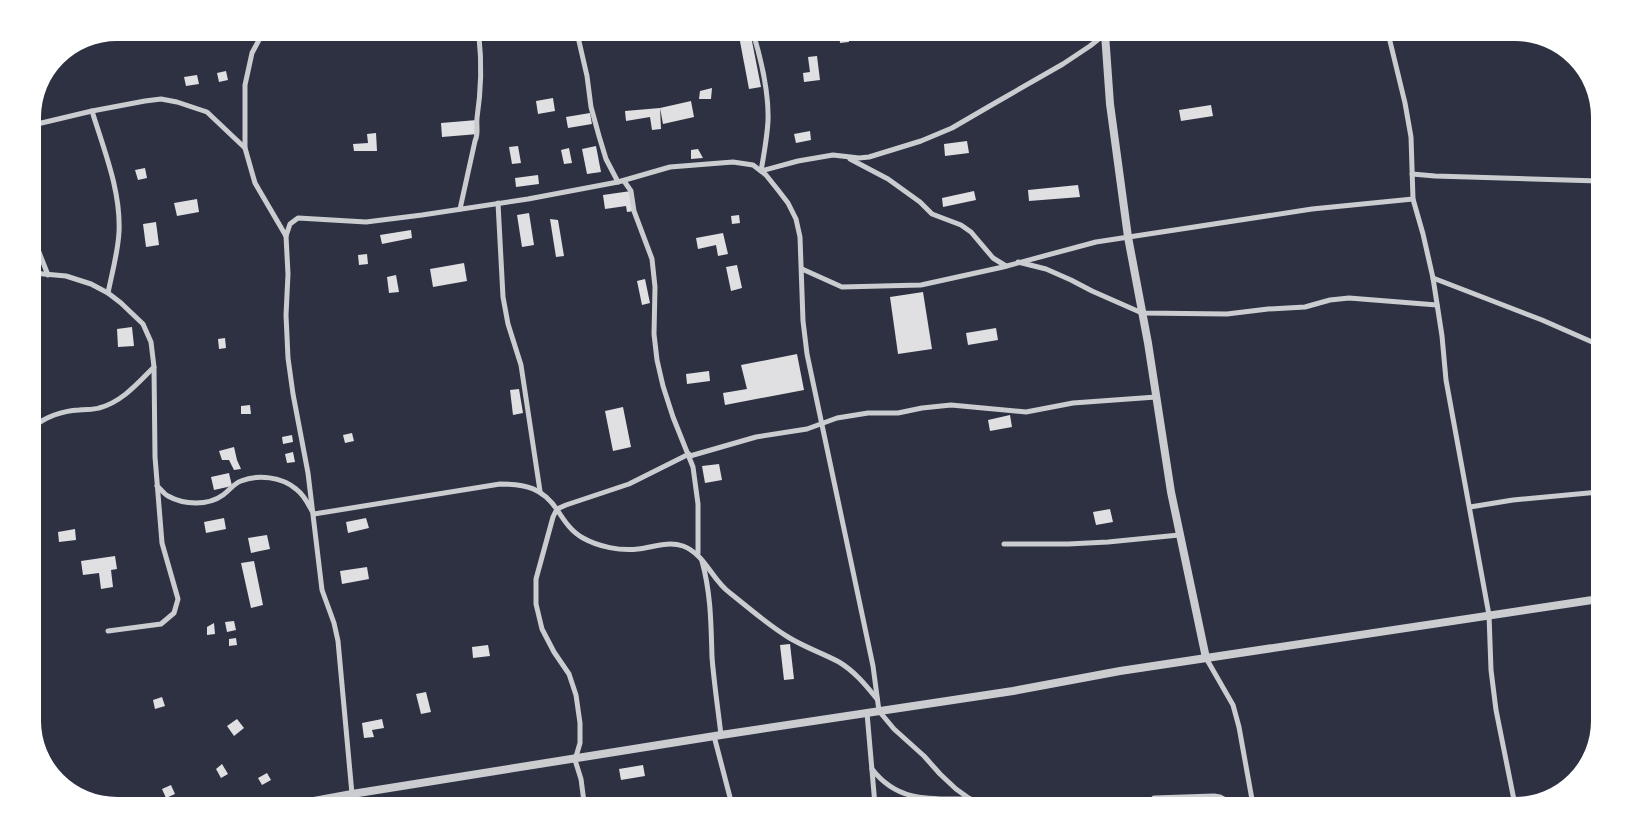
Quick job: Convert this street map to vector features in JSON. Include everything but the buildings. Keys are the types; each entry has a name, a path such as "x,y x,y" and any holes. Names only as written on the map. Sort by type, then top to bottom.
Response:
{"street":[{"path":"258,41 252,53 245,85 245,148 254,182 286,236"},
{"path":"460,209 478,134 477,120 480,108 481,58 479,41"},
{"path":"579,41 587,76 591,106 606,158 621,181 631,191 634,211 652,259 654,334 657,360 673,417 693,467 698,504 699,556 707,580 710,602 718,736 730,797"},
{"path":"755,41 767,99 768,120 760,171"},
{"path":"760,171 798,161 834,155 869,158 921,141 952,128 1063,64 1096,41"},
{"path":"1106,41 1110,104 1128,237 1156,397 1170,492 1206,658 1233,705 1239,727 1251,797"},
{"path":"1390,41 1405,103 1409,128 1413,199 1433,278 1442,336 1446,380 1489,615 1491,670 1496,710 1512,797"},
{"path":"41,123 92,111 145,101 161,100 177,102 206,112 245,148"},
{"path":"92,111 112,178 118,209 119,232 108,293"},
{"path":"845,156 888,179 920,202 932,214 961,225 971,232 993,258 1006,266"},
{"path":"352,797 338,641 334,623 322,590 314,514 288,358 286,236 290,224 298,218 366,222 460,209 621,181 670,167 733,162 753,165 766,175 788,203 796,219 800,237 803,321 808,354 873,666 879,711 894,729 924,756 940,774 967,797"},
{"path":"1412,174 1591,181"},
{"path":"802,269 842,287 921,285 1006,266 1096,242 1312,210 1413,199"},
{"path":"498,203 503,296 508,324 521,365 540,491"},
{"path":"41,257 48,275"},
{"path":"1017,262 1046,269 1142,313 1227,314 1305,306 1330,300 1350,298 1437,305"},
{"path":"41,274 66,276 91,284 108,293 142,324 151,342 154,367 155,457 162,544 178,600 174,613 161,624 108,630"},
{"path":"1433,278 1542,320 1591,341"},
{"path":"41,421 59,413 98,408 116,402 154,367"},
{"path":"583,797 581,779 574,760 580,743 580,723 576,696 568,674 542,629 536,604 536,579 553,517 557,509 629,484 689,455 756,437 807,429 822,423 868,413 898,413 951,405 1026,412 1073,403 1156,397"},
{"path":"157,485 166,496 178,501 194,503 210,502 223,495 232,486 250,478 282,480 297,489 314,514"},
{"path":"314,514 500,484 518,484 540,491 557,509 567,526 583,538 600,545 620,550 667,544 682,546 699,556 722,587 787,637 838,662 853,672 877,699"},
{"path":"1470,507 1522,499 1591,493"},
{"path":"1004,544 1088,543 1179,535"},
{"path":"337,797 1013,691 1120,671 1591,600"},
{"path":"867,713 874,797"},
{"path":"872,769 878,777 894,789 912,797"},
{"path":"1184,797 1220,797"}]}
